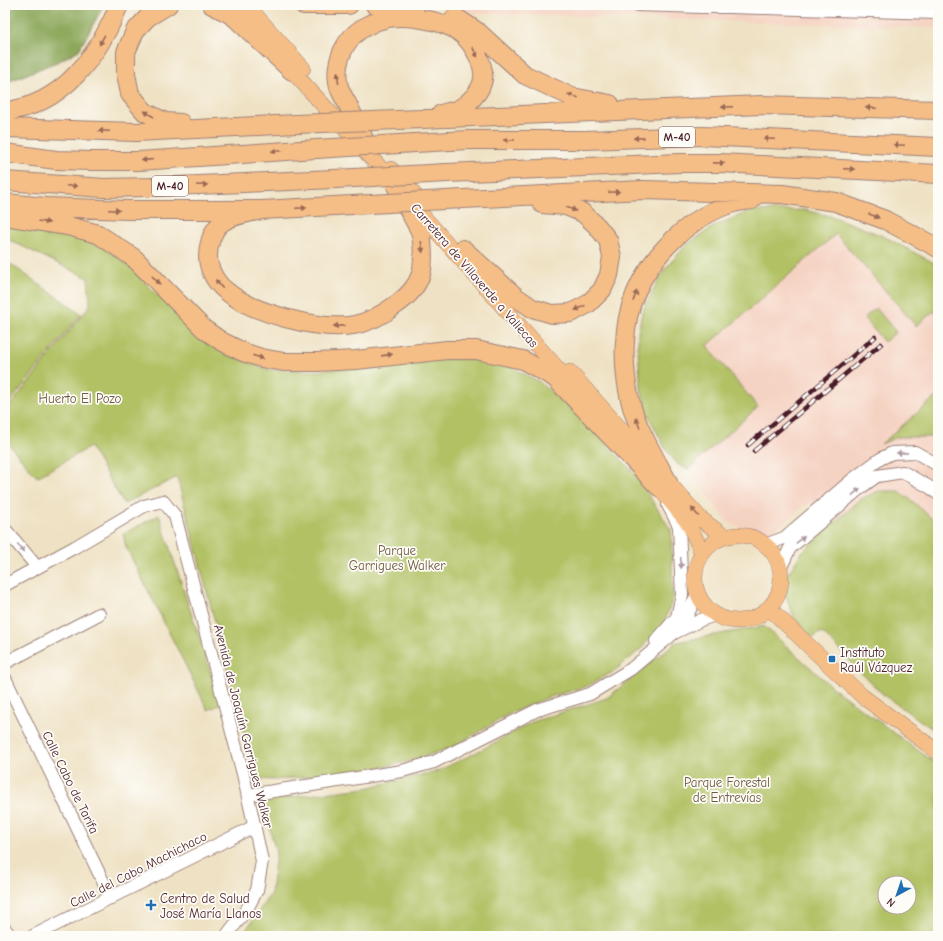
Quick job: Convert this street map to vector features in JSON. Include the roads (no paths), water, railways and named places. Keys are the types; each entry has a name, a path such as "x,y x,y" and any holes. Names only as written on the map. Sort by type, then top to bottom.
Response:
{"highway":[{"path":"5,111 36,103 60,89 75,75 98,47 112,22 119,5"},
{"path":"168,5 148,17 135,31 126,52 126,74 130,94 145,112 165,122 224,123 255,126"},
{"path":"212,5 232,14 292,71"},
{"path":"303,5 349,5"},
{"path":"375,5 422,7 456,17 478,32 525,75 572,97 639,110"},
{"path":"364,139 339,87 338,70 342,51 351,37 363,28 381,19 400,17 422,18 445,25 463,35 474,49 481,63 483,80 475,96 458,109 418,120"},
{"path":"5,128 136,132 762,105 938,110"},
{"name":"M-40","path":"5,153 56,160 139,161 468,140 585,140 702,136 938,147"},
{"name":"M-40","path":"5,181 104,188 151,187 680,163 720,163 938,174"},
{"path":"262,210 228,220 219,225 214,234 208,249 208,264 214,277 224,290 238,300 256,309 291,320 334,326 352,325 370,321 387,312 412,289 421,274 423,254 420,231 396,186"},
{"path":"5,203 46,207 128,210 262,210 643,190 782,194 836,202 885,220 938,248"},
{"path":"663,485 639,427 630,400 626,373 625,340 628,317 636,293 646,272 684,229 706,215 734,203 782,194"},
{"path":"463,249 516,297 532,308 552,314 570,313 588,304 602,290 609,276 612,257 608,240 597,226 583,213 566,206 491,198"},
{"path":"5,216 68,226 98,234 134,258 204,329 221,341 243,352 261,358 284,362 317,362 356,360 447,350 476,350 523,360 555,378 663,485"}],"main road":[{"name":"Carretera de Villaverde a Vallecas","path":"236,5 292,71 396,186 623,443 663,485 701,519 725,537"},
{"name":"Carretera de Villaverde a Vallecas","path":"247,5 364,139 463,249 610,419 663,485 689,524 702,553"},
{"path":"739,535 753,538 765,545 775,556 780,569 781,583 777,597 769,608 757,617 743,621 729,621 715,615 704,606 697,594 694,580 696,566 702,553 712,543 725,537 739,535"},
{"path":"769,608 862,696 938,752"}],"street":[{"path":"638,5 703,7 730,6 938,14"},
{"path":"765,545 784,538 853,479 880,459 892,453 915,452 938,465"},
{"path":"780,569 790,548 859,489 878,476 903,472 931,488 938,494"},
{"path":"631,669 677,617 682,595 679,526 663,485"},
{"name":"Avenida de Joaquín Garrigues Walker","path":"37,567 144,506 163,501 176,516 248,795 262,861 257,890 247,909 226,936"},
{"path":"5,529 37,567 5,585"},
{"path":"248,795 402,771 434,762 537,710 590,694 631,669 674,633 687,616 697,594"},
{"path":"5,663 99,614"},
{"path":"674,633 715,615"},
{"name":"Calle Cabo de Tarifa","path":"5,678 111,898"},
{"name":"Calle del Cabo Machichaco","path":"33,936 255,826"},
{"path":"5,929 10,936"}],"railway":[{"path":"748,445 875,337"},
{"path":"754,451 881,344"}],"place":[{"name":"Instituto Raúl Vázquez","path":"832,659"},
{"name":"Centro de Salud José María Llanos","path":"151,905"}],"park label":[{"name":"Huerto El Pozo","path":"80,398"},
{"name":"Parque Garrigues Walker","path":"397,558"},
{"name":"Parque Forestal de Entrevías","path":"727,790"}]}
